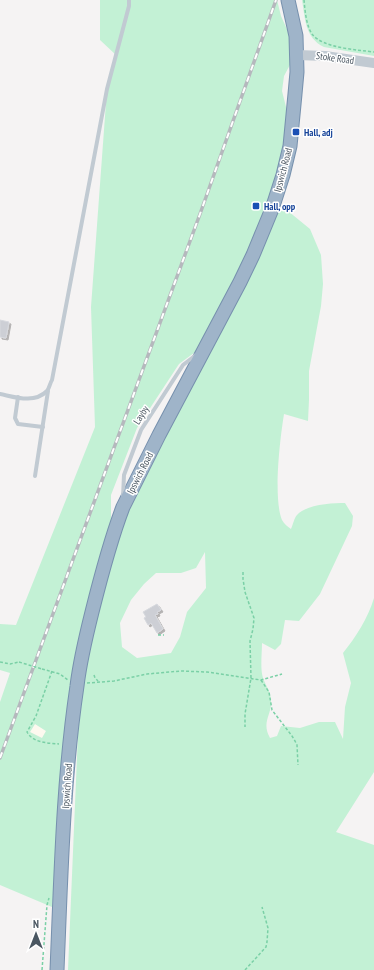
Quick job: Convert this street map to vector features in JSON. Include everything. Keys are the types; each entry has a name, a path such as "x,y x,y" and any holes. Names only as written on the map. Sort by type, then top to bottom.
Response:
{"highway":[{"name":"Ipswich Road","path":"57,970 68,757 81,682 83,650 98,587 112,536 123,507 159,435 254,255 272,209 283,175 290,146 296,80 296,36 288,3"}],"street":[{"name":"Stoke Road","path":"297,55 326,56 374,63"}],"lane":[{"path":"35,476 48,391 52,380 107,89 129,6 129,0"},
{"name":"Layby","path":"123,507 124,475 141,430 183,365 206,348"},
{"path":"0,394 31,398 39,397 48,391"},
{"path":"18,397 15,418 16,422 22,425 42,428"}],"path":[{"path":"304,0 312,34 318,39 335,46 374,52"},
{"path":"244,572 243,579 245,592 254,618 250,640 251,678 245,714 245,727"},
{"path":"158,635 164,634"},
{"path":"0,662 10,664 19,662 60,674 67,680 81,682 114,681 147,674 180,672 207,672 261,680 282,674"},
{"path":"52,672 36,716 27,732 33,738 44,743 61,744"},
{"path":"94,675 99,682"},
{"path":"261,680 269,692 272,710 297,745 298,765"},
{"path":"42,970 47,905 49,898"},
{"path":"245,970 266,947 268,928 262,907"}],"shaded area":[{"path":"35,724 46,731 42,738 30,732"}],"green space":[{"path":"100,0 277,0 281,16 290,36 292,61 284,76 282,91 287,111 284,146 277,175 252,244 202,347 179,364 137,428 111,495 111,527 94,589 52,907 0,885 0,702 10,673 0,670 0,624 16,625 95,427 91,307 107,89 116,55 100,40","holes":["35,724 46,731 42,738 30,732"]},
{"path":"302,0 374,0 374,56 324,47 318,43 309,33 305,20"},
{"path":"276,211 288,211 310,229 321,255 323,284 321,306 309,371 308,421 284,414 278,468 279,510 282,520 291,529 297,515 301,511 313,506 345,503 353,516 352,526 320,594 299,621 285,620 281,644 275,650 262,643 262,674 271,698 271,706 266,727 270,738 277,736 281,726 300,728 319,722 335,722 343,739 345,707 351,683 343,653 361,627 374,598 374,772 336,832 374,845 374,970 68,970 80,686 118,528","holes":["205,552 206,588 187,612 180,637 171,653 137,658 122,647 120,623 131,600 144,584 156,573 181,573 196,568"]}],"building":[{"path":"0,320 9,322 6,338 0,337"},
{"path":"157,604 161,610 155,615 163,629 157,633 151,623 148,625 144,618 146,617 143,612"}],"railway":[{"path":"0,758 200,214 276,0"}],"place":[{"name":"Hall, adj","path":"296,132"},
{"name":"Hall, opp","path":"256,206"}]}
